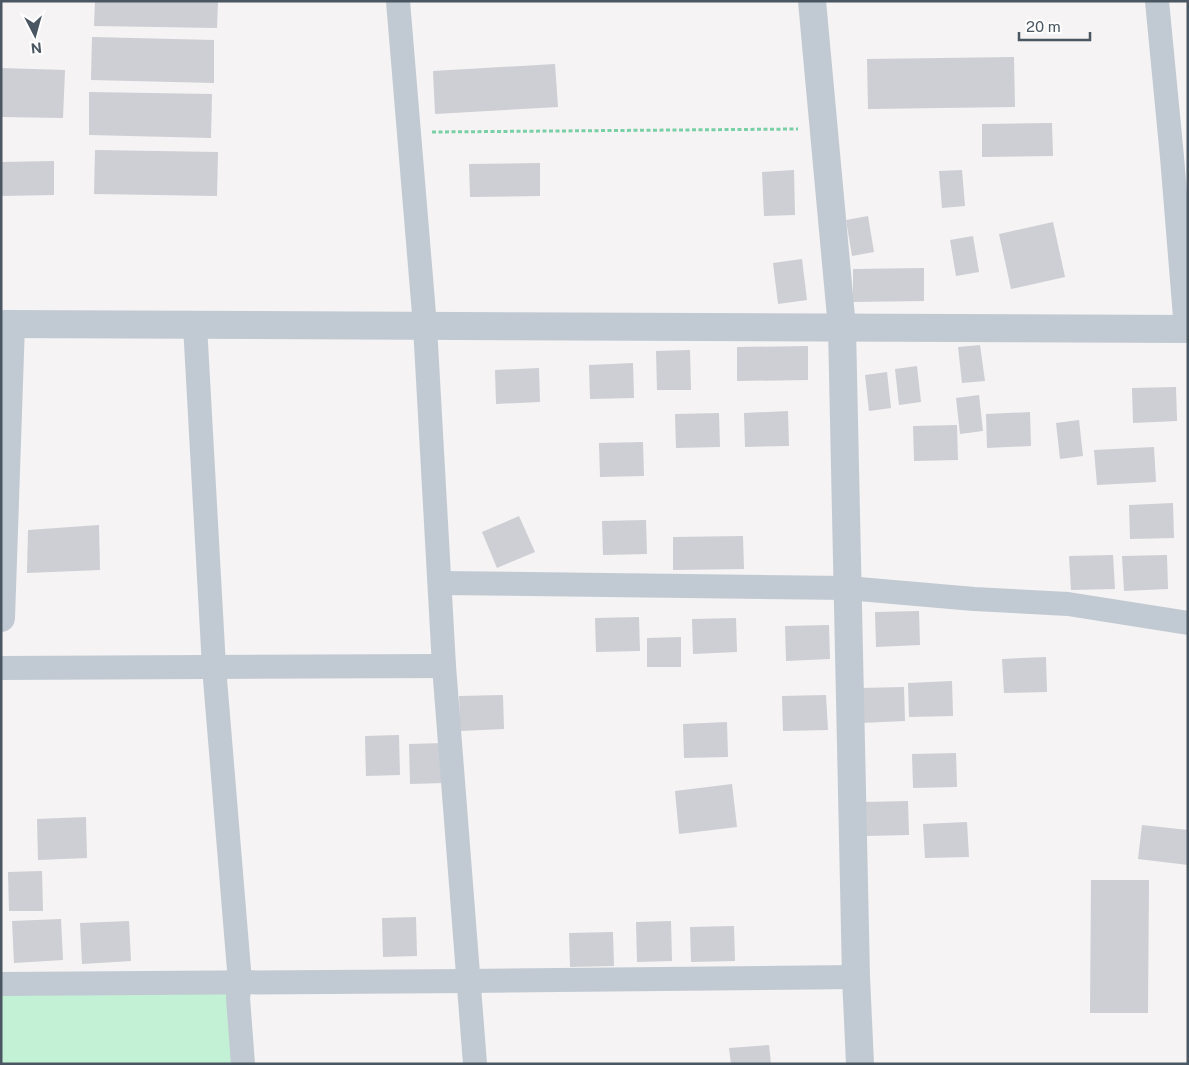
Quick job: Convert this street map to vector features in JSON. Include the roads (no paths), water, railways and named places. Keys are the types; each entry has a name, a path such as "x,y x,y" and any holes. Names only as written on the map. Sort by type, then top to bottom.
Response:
{"street":[{"path":"398,1 425,326 444,666 475,1064"},
{"path":"812,1 842,328 856,977 860,1064"},
{"path":"1,618 6,324 1187,329 1157,1"},
{"path":"195,325 214,667 240,982 238,998 243,1064"},
{"path":"440,583 847,588 974,599 1068,604 1188,622"},
{"path":"1,668 444,666"},
{"path":"1,984 856,977"}]}
